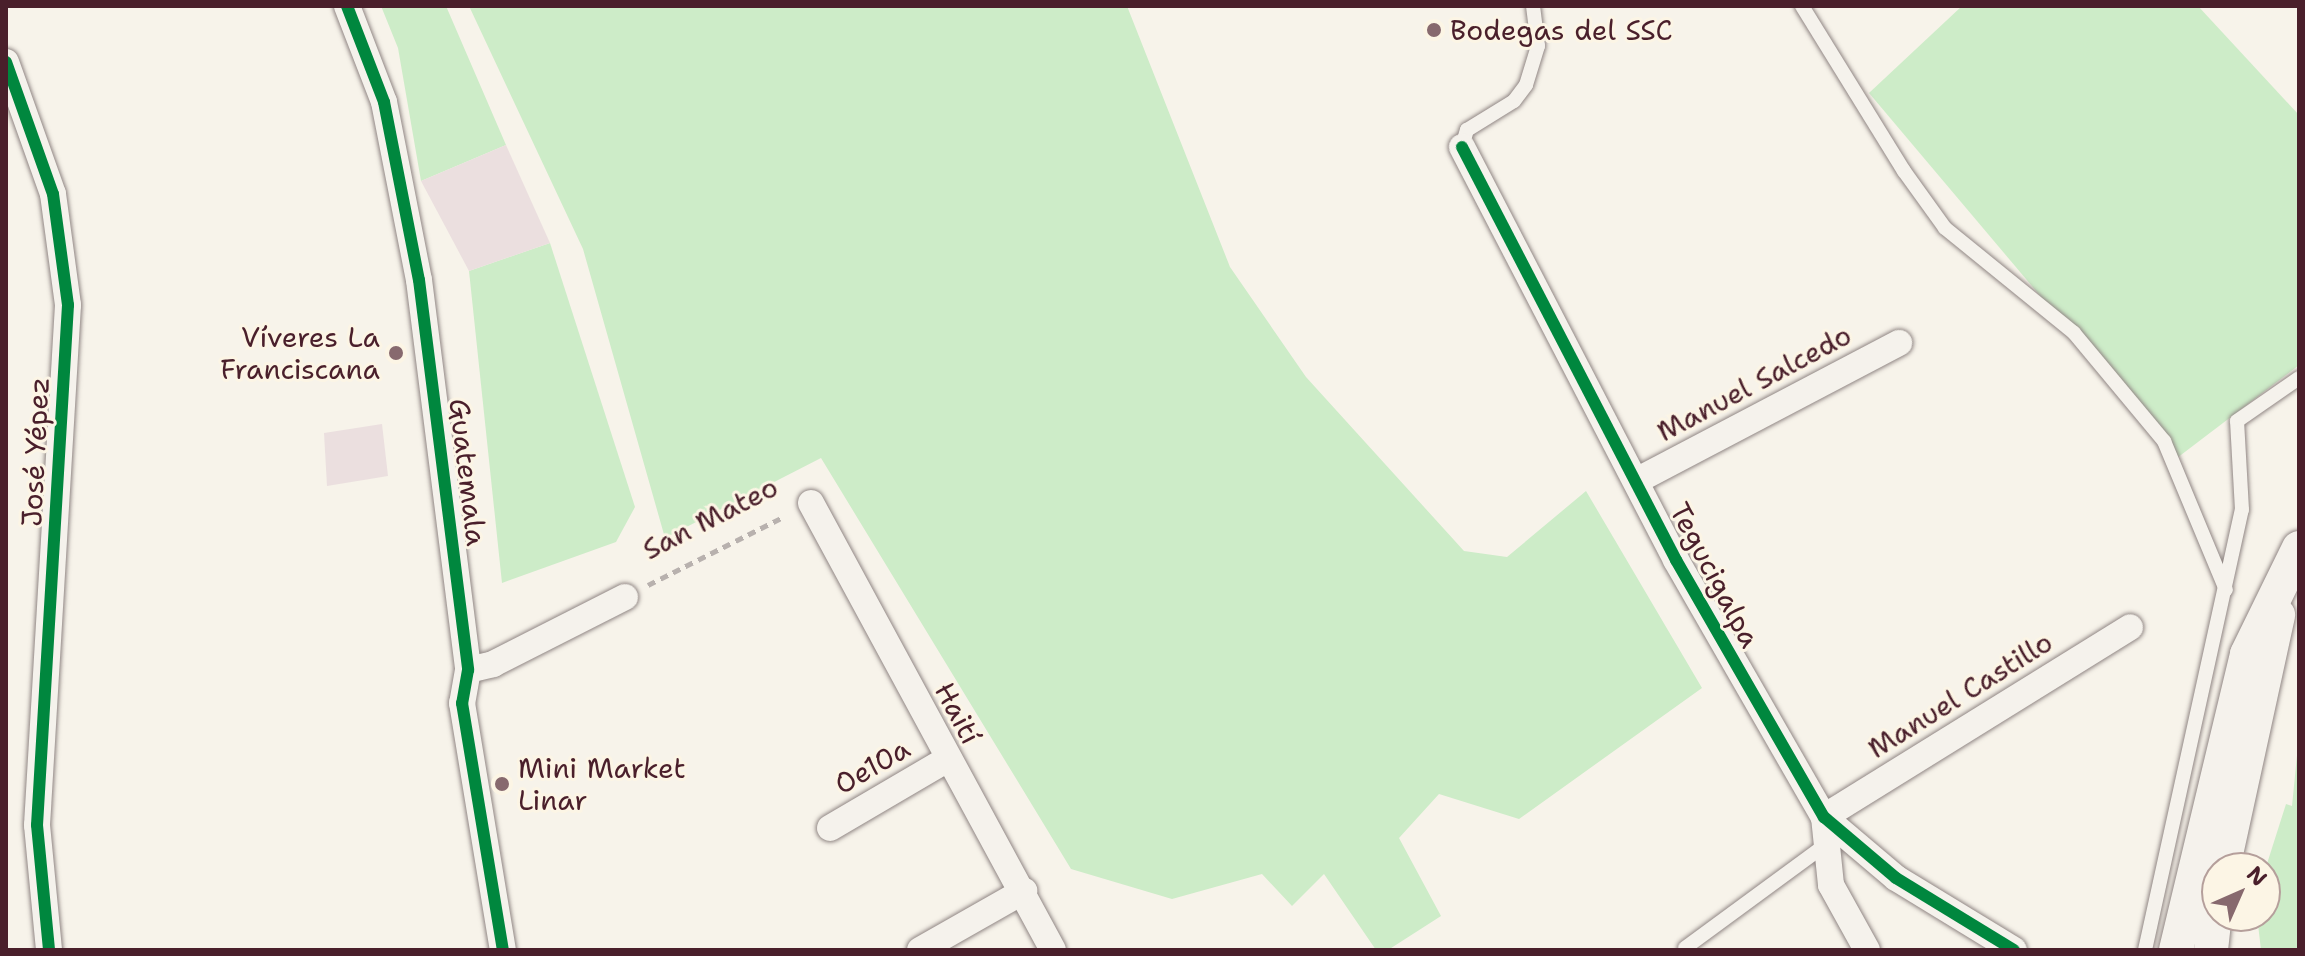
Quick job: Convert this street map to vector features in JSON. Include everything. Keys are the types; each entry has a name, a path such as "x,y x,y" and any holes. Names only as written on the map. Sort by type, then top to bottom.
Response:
{"street":[{"name":"Guatemala","path":"347,6 384,102 419,280 468,670 462,703 501,949"},
{"name":"José Yépez","path":"6,62 53,194 68,305 37,825 49,950"},
{"name":"Tegucigalpa","path":"1462,147 1638,480 1676,560 1824,817 1896,878 2014,950"},
{"name":"Manuel Salcedo","path":"1638,480 1899,343"},
{"name":"Haití","path":"811,503 946,760 1024,891 1053,950"},
{"path":"2227,852 2293,558"},
{"path":"2176,950 2247,654 2293,558"},
{"name":"San Mateo","path":"468,670 493,664 631,593"},
{"name":"Manuel Castillo","path":"1824,817 2130,627"},
{"name":"Oe10a","path":"830,828 946,760"},
{"path":"1824,817 1831,885 1867,950"},
{"path":"920,950 1024,891"}],"lane":[{"name":"Tegucigalpa","path":"1462,147 1467,130 1514,101 1526,85 1538,46 1533,6"},
{"path":"1802,6 1904,171 1945,228 2074,333 2164,441 2226,590"},
{"path":"2145,950 2242,510 2237,421 2299,378"},
{"path":"1685,948 1825,845"}],"green space":[{"path":"381,6 446,6 506,145 421,181 398,48"},
{"path":"469,6 1127,6 1230,267 1306,377 1464,551 1507,557 1586,491 1702,688 1519,819 1439,794 1399,838 1441,916 1388,950 1376,950 1324,874 1292,906 1262,874 1172,899 1071,869 821,458 665,538 583,249"},
{"path":"1962,6 2198,6 2299,115 2299,365 2177,458 1869,93"},
{"path":"550,243 635,507 616,542 502,583 469,271"},
{"path":"2299,735 2299,950 2261,950 2259,932 2281,932 2281,852 2271,852 2286,804 2292,806"}],"building":[{"path":"506,145 550,243 469,271 421,181"},
{"path":"382,424 388,476 327,486 324,433"}],"cycle path":[{"path":"347,6 384,102 419,280 468,670 462,703 503,950"},
{"path":"6,62 53,194 68,305 37,825 49,950"},
{"path":"1462,147 1676,560 1824,817 1896,878 2014,950"}],"place":[{"name":"Bodegas del SSC","path":"1434,30"},
{"name":"Víveres La Franciscana","path":"396,353"},
{"name":"Mini Market Linar","path":"502,784"}]}
